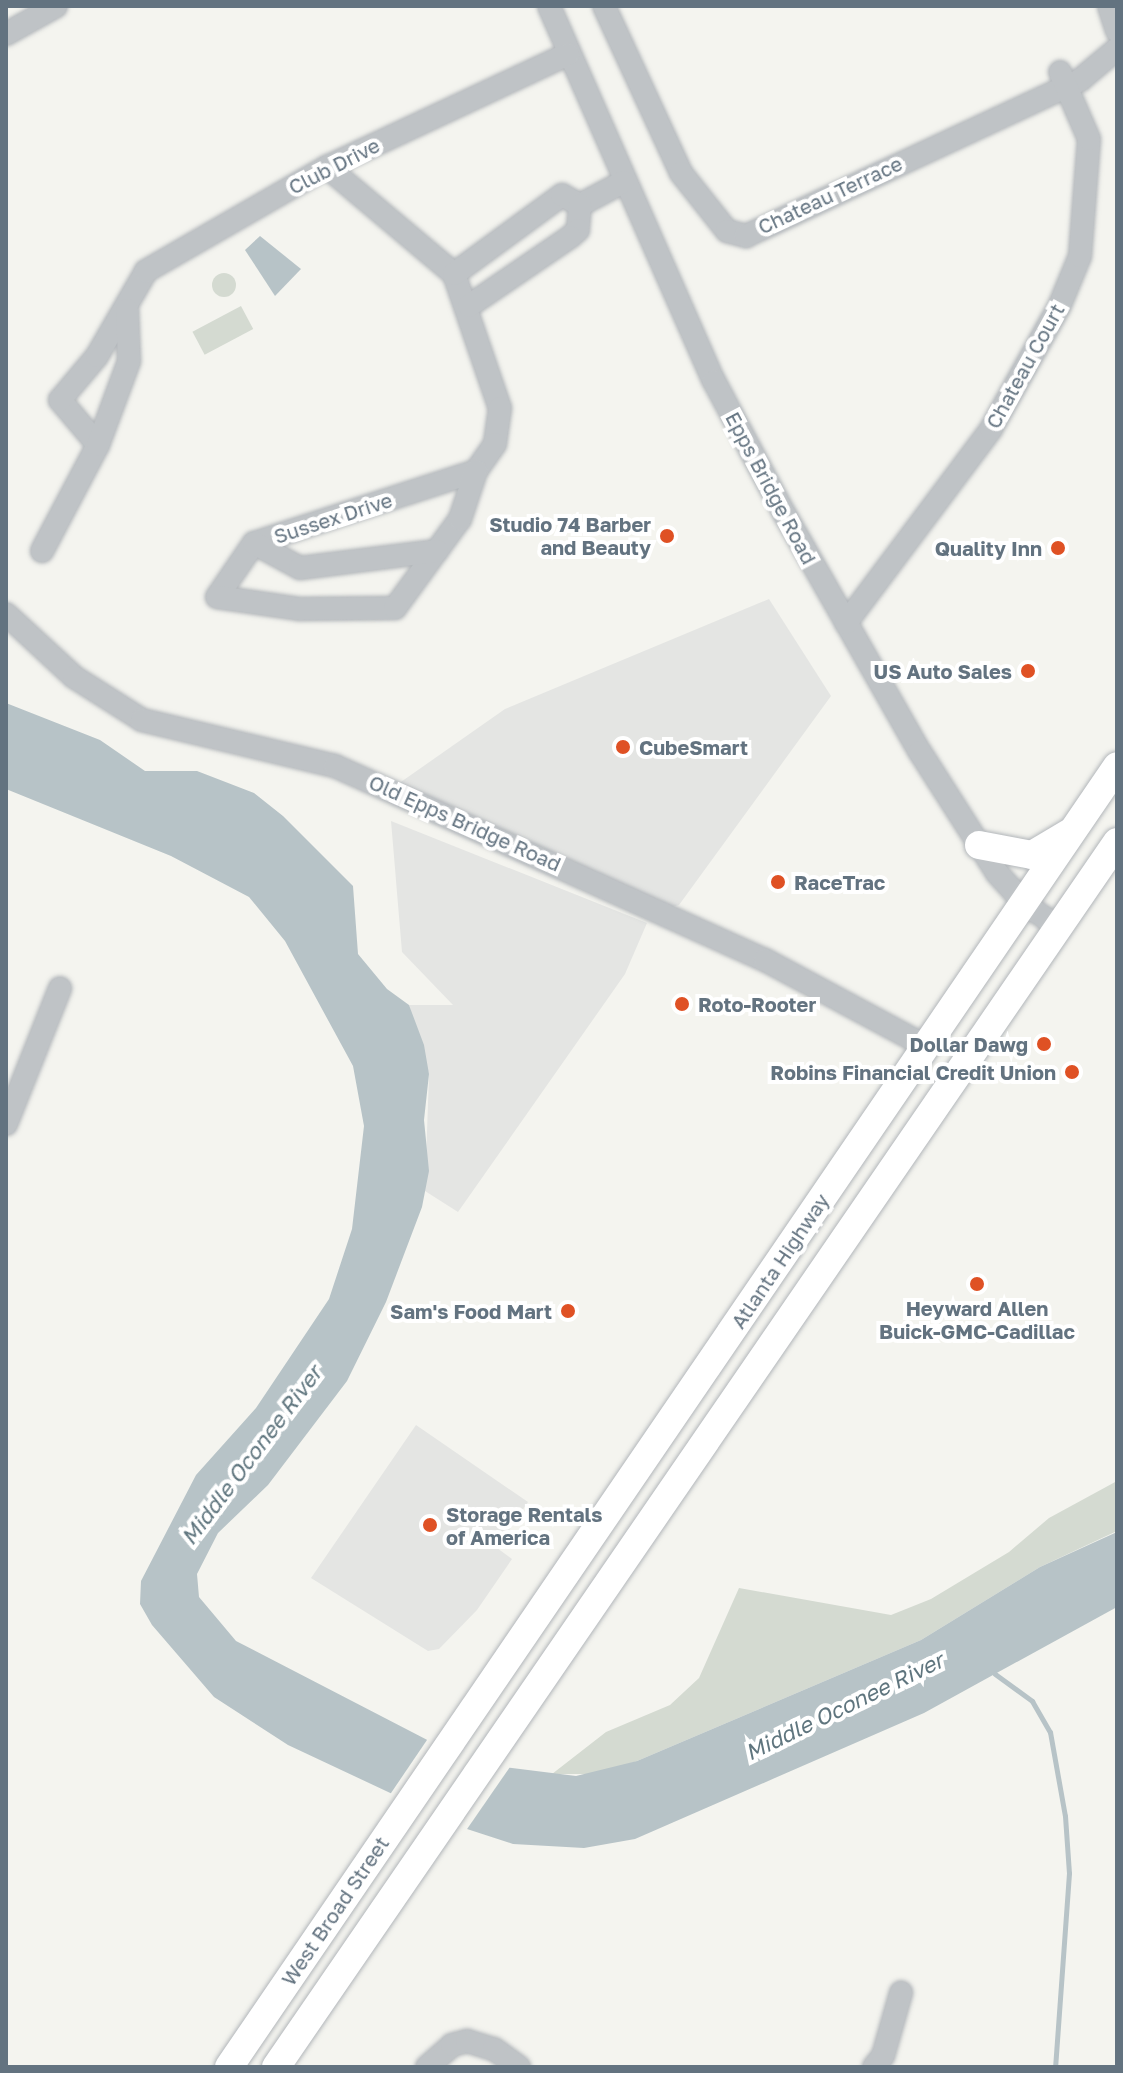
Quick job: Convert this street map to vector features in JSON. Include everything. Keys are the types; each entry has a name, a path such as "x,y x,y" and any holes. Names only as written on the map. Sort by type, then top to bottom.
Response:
{"main road":[{"name":"Atlanta Highway","path":"441,1755 1026,905 1117,766"},
{"path":"979,845 1032,855 1077,829"},
{"name":"Atlanta Highway","path":"460,1804 1117,842"},
{"name":"West Broad Street","path":"229,2067 441,1755"},
{"name":"West Broad Street","path":"276,2067 460,1804"}],"street":[{"path":"6,34 56,6"},
{"name":"Epps Bridge Road","path":"549,6 623,182 714,381 846,623 979,845 1026,905 1060,928"},
{"name":"Chateau Terrace","path":"604,6 681,173 727,231 746,236 1065,78 1117,49"},
{"path":"1109,6 1117,31"},
{"name":"Club Drive","path":"98,445 60,400 127,310 146,271 327,167 568,54"},
{"name":"Chateau Court","path":"846,623 983,441 1059,307 1080,256 1088,206 1089,139 1065,78"},
{"path":"327,167 454,274 562,195 580,205"},
{"path":"580,205 623,182"},
{"path":"469,306 505,285 578,230 580,205"},
{"name":"Sussex Drive","path":"454,274 469,306 500,408 495,444 476,471 460,519 437,551 395,608 299,609 217,597 254,543 476,471"},
{"name":"Club Drive","path":"42,551 98,445 129,361 127,310"},
{"path":"254,543 300,568 437,551"},
{"name":"Old Epps Bridge Road","path":"6,614 74,677 142,720 335,766 765,960 927,1047"},
{"path":"6,1124 60,988"},
{"path":"874,2067 883,2056 901,1993"},
{"path":"427,2067 452,2045 467,2041 494,2049 519,2067"}],"shaded area":[{"path":"224,273 232,277 236,285 232,293 224,297 216,293 212,285 216,277"},
{"path":"241,306 253,329 205,355 192,332"},
{"name":"CubeSmart","path":"769,599 831,696 679,905 666,909 398,784 505,709"},
{"path":"391,821 647,923 625,974 458,1212 425,1191 429,1074 409,1005 453,1005 402,952"},
{"name":"Storage Rentals of America","path":"416,1425 528,1502 497,1548 512,1559 477,1610 439,1649 428,1651 311,1578"},
{"path":"1117,1481 1117,1531 1040,1567 921,1640 637,1761 600,1774 552,1774 606,1732 670,1705 699,1678 739,1588 891,1615 931,1599 1009,1552 1049,1518"}],"water":[{"path":"260,236 301,269 275,296 245,250"},
{"name":"Middle Oconee River","path":"6,703 100,740 145,771 197,771 254,793 283,816 353,886 358,954 387,989 409,1005 424,1045 429,1074 424,1120 429,1171 422,1207 386,1302 347,1381 268,1485 218,1533 197,1574 199,1597 236,1641 437,1745 505,1767 576,1776 637,1761 921,1640 1040,1567 1117,1532 1117,1607 924,1713 635,1839 584,1848 513,1844 467,1829 288,1745 214,1697 152,1625 140,1604 141,1581 196,1475 256,1408 329,1299 352,1229 364,1126 353,1066 285,941 249,897 171,856 6,789"}],"pier":[{"path":"429,1737 512,1764 465,1832 389,1796"}],"waterway":[{"path":"995,1674 1032,1701 1050,1732 1065,1816 1069,1873 1055,2067"}],"place":[{"name":"Studio 74 Barber and Beauty","path":"667,536"},
{"name":"Quality Inn","path":"1058,548"},
{"name":"US Auto Sales","path":"1028,671"},
{"name":"CubeSmart","path":"623,747"},
{"name":"RaceTrac","path":"778,882"},
{"name":"Roto-Rooter","path":"682,1004"},
{"name":"Dollar Dawg","path":"1044,1044"},
{"name":"Robins Financial Credit Union","path":"1072,1072"},
{"name":"Heyward Allen Buick-GMC-Cadillac","path":"977,1284"},
{"name":"Sam's Food Mart","path":"568,1311"},
{"name":"Storage Rentals of America","path":"430,1525"}]}
